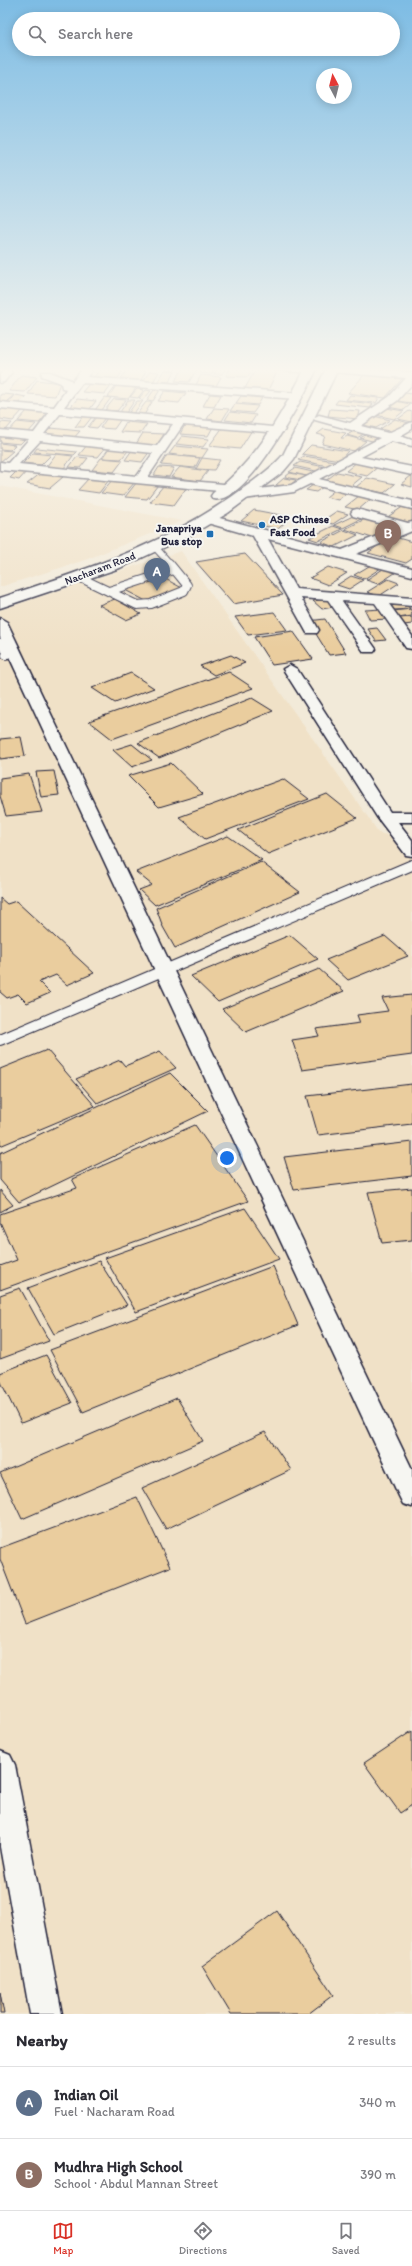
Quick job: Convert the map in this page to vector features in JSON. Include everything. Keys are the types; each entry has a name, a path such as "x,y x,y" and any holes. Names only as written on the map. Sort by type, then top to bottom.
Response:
{"main road":[{"name":"Nacharam Road","path":"0,591 79,565 140,541 193,514 230,488 258,461"},
{"name":"Nacharam Road","path":"0,603 115,565 155,547 208,519 244,495 278,469 285,461"}],"street":[{"path":"140,479 153,461"},
{"path":"244,495 294,488 310,481 346,461"},
{"path":"365,461 412,471"},
{"path":"5,467 230,488"},
{"path":"310,481 412,504"},
{"path":"358,513 411,530"},
{"path":"208,519 258,534 345,554 412,572"},
{"path":"345,554 394,533 411,530"},
{"path":"258,534 312,630"},
{"path":"291,593 378,598 412,602"},
{"path":"332,596 369,649"},
{"path":"378,598 411,645"},
{"path":"0,622 412,1496"},
{"path":"290,669 386,817 412,850"},
{"path":"386,817 412,817"},
{"path":"0,1765 46,2014"}],"lane":[{"path":"79,577 137,605 151,604 184,591 187,585 155,547"},
{"path":"109,591 174,570"},
{"path":"0,643 8,652 6,655"},
{"path":"0,1040 412,864"}],"shaded area":[{"path":"0,486 182,521 85,560 0,587"},
{"path":"181,551 379,833 412,841 412,2014 0,2014 0,610"}],"building":[{"path":"25,461 45,461 41,465 23,463"},
{"path":"51,461 69,461 64,468 46,467"},
{"path":"74,461 86,461 80,468 69,467"},
{"path":"99,461 122,461 114,472 92,470"},
{"path":"163,461 199,461 195,468 161,465"},
{"path":"200,461 219,461 214,470 196,469"},
{"path":"303,461 334,461 328,466"},
{"path":"358,461 379,466 367,476 346,471"},
{"path":"300,462 325,467 320,472 294,466"},
{"path":"159,467 174,468 169,477 154,475"},
{"path":"180,467 208,471 200,481 171,477"},
{"path":"295,468 317,473 311,477 289,472"},
{"path":"19,469 28,470 19,480 10,478"},
{"path":"337,472 362,477 351,486 325,481"},
{"path":"41,473 63,477 50,488 27,484"},
{"path":"290,473 306,476 301,480 285,477"},
{"path":"412,475 412,487 401,484"},
{"path":"89,478 109,480 99,493 78,490"},
{"path":"284,478 296,480 288,487 276,485"},
{"path":"367,478 395,484 384,493 356,487"},
{"path":"113,479 135,482 123,496 101,493"},
{"path":"137,482 158,485 147,499 125,497"},
{"path":"164,485 187,487 174,505 150,502"},
{"path":"313,485 323,487 316,492 306,490"},
{"path":"336,489 348,492 338,500 326,497"},
{"path":"359,496 372,498 358,510 345,507"},
{"path":"407,504 412,506 412,521 406,524 386,518"},
{"path":"254,510 291,517 278,529 241,521"},
{"path":"337,511 348,514 333,524 322,521"},
{"path":"353,516 361,519 343,528 334,525"},
{"path":"365,519 394,529 375,539 345,529"},
{"path":"333,526 342,529 318,541 309,538"},
{"path":"344,530 358,535 334,547 321,542"},
{"path":"391,536 412,542 412,559 406,563 368,553"},
{"path":"245,554 283,595 233,604 196,562"},
{"path":"374,563 384,566 364,579 354,575"},
{"path":"328,567 347,573 328,585 310,578"},
{"path":"386,567 398,571 378,584 366,580"},
{"path":"160,576 182,588 146,601 125,590"},
{"path":"351,576 363,580 349,589 337,585"},
{"path":"388,579 399,583 379,596 367,592"},
{"path":"115,599 141,614 126,620 99,605"},
{"path":"327,599 339,606 322,609 313,601"},
{"path":"406,603 410,609 393,610 388,604"},
{"path":"382,609 388,619 370,620 365,610"},
{"path":"411,609 412,616 398,618 393,611"},
{"path":"274,612 287,630 248,635 235,617"},
{"path":"412,617 412,624 404,625 399,618"},
{"path":"325,619 346,653 329,655 308,621"},
{"path":"377,628 386,640 376,641 368,629"},
{"path":"293,631 313,659 272,665 254,637"},
{"path":"231,655 245,663 214,675 200,666"},
{"path":"229,672 253,688 112,739 89,721"},
{"path":"131,673 154,688 115,703 92,688"},
{"path":"252,698 273,711 159,758 138,743"},
{"path":"21,737 25,756 0,759 0,739"},
{"path":"132,744 152,760 132,767 113,750"},
{"path":"171,763 203,794 159,807 128,776"},
{"path":"54,771 59,795 41,797 36,772"},
{"path":"29,774 42,812 6,816 0,796 0,778"},
{"path":"283,779 309,799 205,839 179,817"},
{"path":"327,794 357,818 268,854 238,830"},
{"path":"228,836 262,860 155,905 139,890 152,885 136,872"},
{"path":"261,862 300,892 175,948 163,927 156,908"},
{"path":"0,898 7,904 16,901 94,973 67,985 56,975 39,982 50,993 27,1003 18,994 7,998 0,992"},
{"path":"290,935 318,959 218,1002 191,976"},
{"path":"385,936 408,956 348,980 326,960"},
{"path":"319,969 344,991 246,1032 222,1009"},
{"path":"412,995 412,1055 302,1070 292,1040 319,1036 316,1029 360,1023 357,1015 388,1011 382,998"},
{"path":"47,1050 95,1106 0,1146 0,1069"},
{"path":"160,1051 176,1068 97,1103 76,1079 120,1060 125,1066"},
{"path":"170,1073 208,1111 19,1202 0,1180 0,1153"},
{"path":"412,1084 412,1124 318,1135 307,1096"},
{"path":"195,1125 248,1201 0,1290 0,1266 17,1260 0,1222 0,1214 77,1188 72,1179"},
{"path":"412,1142 412,1176 294,1190 284,1157"},
{"path":"412,1188 412,1240 382,1243 368,1192"},
{"path":"0,1190 13,1205 0,1212"},
{"path":"245,1208 279,1259 136,1312 105,1258"},
{"path":"99,1261 127,1305 54,1334 28,1288"},
{"path":"273,1266 298,1325 83,1412 50,1350"},
{"path":"20,1288 49,1341 0,1359 0,1295"},
{"path":"46,1355 72,1403 21,1423 0,1380 0,1373"},
{"path":"177,1398 203,1441 22,1519 0,1473"},
{"path":"265,1432 291,1470 166,1529 142,1488"},
{"path":"137,1497 170,1567 25,1624 0,1559 0,1548"},
{"path":"412,1731 412,1805 400,1813 364,1763"},
{"path":"277,1911 333,1995 308,2014 231,2014 202,1966"},
{"path":"0,1992 4,2014 0,2014"}],"place":[{"name":"ASP Chinese Fast Food","path":"262,525"},
{"name":"Janapriya Bus stop","path":"210,534"},
{"name":"Mudhra High School","path":"388,553"},
{"name":"Indian Oil","path":"157,591"}]}
